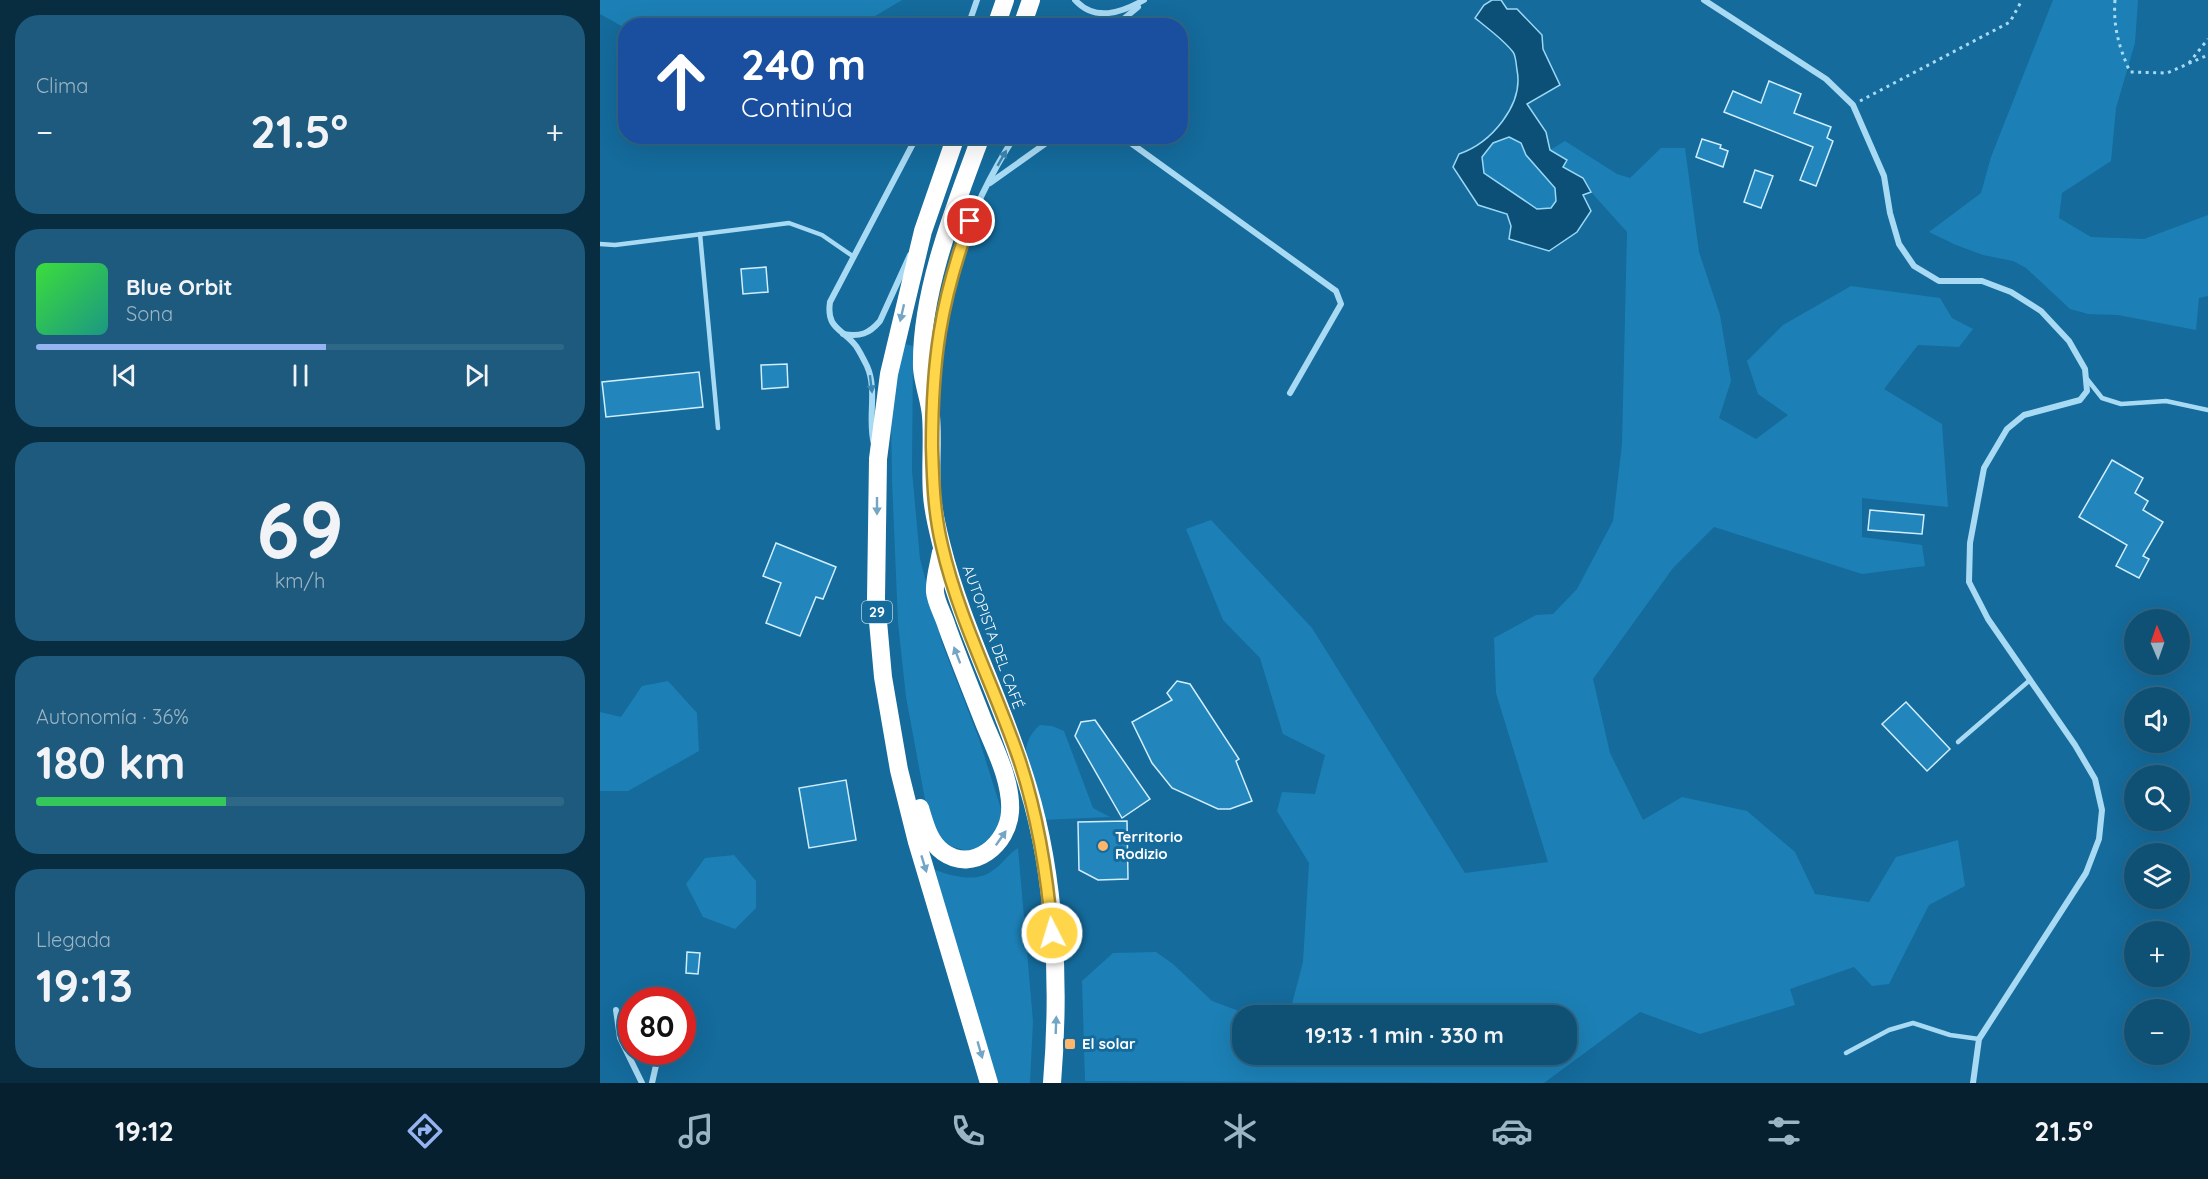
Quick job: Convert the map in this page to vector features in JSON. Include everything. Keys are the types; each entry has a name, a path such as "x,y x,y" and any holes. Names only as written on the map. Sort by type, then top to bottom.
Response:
{"highway":[{"path":"999,18 1005,0"},
{"path":"1025,18 1032,0"},
{"name":"29","path":"953,144 923,231 889,374 878,459 876,599 883,677 899,770 917,842 989,1083"},
{"name":"AUTOPISTA DEL CAFÉ","path":"978,144 947,233 929,306 922,369 931,413 932,495 942,547 967,627 1019,758 1036,815 1048,892 1055,967 1056,1010 1052,1083"},
{"path":"876,599 890,633 904,736 927,831 942,851 951,856 962,859 985,854 1003,838 1009,824 1008,789 996,750 955,650 936,592 942,547"}],"street":[{"path":"970,18 976,0"},
{"path":"1075,0 1088,10 1101,14 1114,14 1146,0"},
{"path":"1125,18 1146,0"},
{"path":"1704,0 1826,79 1853,105 1884,176 1890,213 1899,244 1914,266 1939,281 1982,281 2011,292 2042,311 2069,340 2085,369 2087,391 2080,400 2024,415 2007,429 1984,468 1970,543 1969,582 1988,619 2075,745 2095,779 2102,810 2099,838 2085,873 1979,1039 1973,1083"},
{"path":"878,459 871,432 872,403 868,369 855,346 833,326 830,320 830,302 913,144"},
{"path":"931,413 938,335 945,296 970,221 1010,144"},
{"path":"987,185 1045,144"},
{"path":"1132,144 1336,291 1341,304 1290,393"},
{"path":"843,334 863,334 872,330 880,321 923,231"},
{"path":"616,1010 620,1038 642,1083"},
{"path":"652,1083 656,1065"}],"lane":[{"path":"600,244 615,245 789,224 822,235 855,257"},
{"path":"699,234 718,428"},
{"path":"2087,380 2102,398 2121,404 2166,401 2208,410"},
{"path":"1958,742 2030,680"},
{"path":"1846,1053 1889,1030 1913,1023 1950,1035 1979,1039"}],"path":[{"path":"1853,105 2010,22 2022,0"},
{"path":"2115,0 2114,20 2118,46 2130,72 2166,73 2208,56"},
{"path":"2188,64 2208,39"}],"shaded area":[{"path":"600,0 902,0 872,18 618,18 618,24 600,14"},
{"path":"1492,0 1501,0 1507,9 1517,9 1542,35 1543,49 1560,85 1527,104 1546,132 1550,150 1567,160 1563,167 1583,178 1591,192 1583,195 1591,211 1577,232 1549,251 1509,239 1511,226 1507,214 1478,205 1453,167 1459,154 1483,141 1503,121 1510,109 1518,83 1514,54 1500,38 1475,18 1484,5","holes":["1509,137 1521,143 1526,155 1555,188 1556,201 1551,208 1537,209 1484,173 1482,157 1493,143"]},
{"path":"2053,0 2138,0 2135,43 2116,108 2111,161 2062,193 2059,218 2091,237 2144,239 2208,215 2208,296 2199,298 2196,330 2118,315 2088,314 2070,309 2026,268 2013,261 1983,255 1956,245 1929,232 1981,193 1991,157"},
{"path":"1509,137 1521,143 1526,155 1556,188 1556,201 1551,208 1537,209 1484,173 1482,157 1493,143"},
{"path":"1565,141 1617,174 1630,178 1661,148 1685,148 1699,252 1720,315 1731,381 1719,418 1756,439 1788,415 1758,394 1747,361 1783,325 1851,286 1940,298 1952,318 1973,329 1959,347 1918,345 1884,389 1942,424 1948,507 1862,498 1862,537 1922,545 1925,566 1862,574 1714,527 1673,568 1593,679 1610,753 1643,820 1682,797 1747,811 1795,852 1815,894 1869,902 1896,857 1958,840 1965,886 1929,905 1889,984 1872,986 1854,967 1790,989 1795,1005 1700,1034 1640,1012 1577,1059 1577,1005 1288,1005 1292,1004 1303,962 1309,863 1277,811 1282,792 1315,794 1325,755 1283,734 1260,658 1223,620 1186,529 1211,520 1312,628 1465,873 1548,862 1496,693 1494,638 1536,615 1553,614 1577,589 1613,521 1622,444 1627,232 1591,192 1583,178 1563,167 1567,160 1550,150"},
{"path":"901,343 913,346 912,471 920,559 942,643 979,739 1001,809 999,825 985,847 967,851 944,844 929,821 906,697 898,623 891,414"},
{"path":"668,681 697,713 699,751 628,791 600,791 600,712 621,717 642,686"},
{"path":"1040,725 1052,726 1064,731 1093,808 1110,817 1041,820 1025,757 1031,734"},
{"path":"1018,848 1033,1021 1030,1083 992,1083 935,870 956,876 979,877 996,869"},
{"path":"734,855 756,881 756,908 735,929 703,917 686,884 705,858"},
{"path":"1156,952 1173,964 1212,1001 1232,1008 1232,1065 1568,1065 1544,1083 1085,1081 1082,981 1113,953"}],"building":[{"path":"1769,81 1801,94 1794,113 1831,127 1827,138 1833,141 1816,186 1800,180 1813,147 1724,112 1733,91 1761,103"},
{"path":"1702,139 1721,145 1720,148 1728,151 1723,167 1696,157"},
{"path":"1755,170 1773,176 1761,208 1744,202"},
{"path":"766,267 768,292 743,294 741,269"},
{"path":"787,364 788,387 762,389 761,365"},
{"path":"699,372 703,407 606,417 602,382"},
{"path":"2112,460 2143,478 2135,493 2148,501 2143,510 2163,522 2143,556 2149,559 2139,578 2116,566 2127,545 2079,517"},
{"path":"1870,510 1924,515 1922,534 1868,530"},
{"path":"776,543 836,567 823,599 816,597 800,636 766,623 781,583 763,576"},
{"path":"1177,681 1190,684 1239,759 1236,761 1252,801 1230,809 1218,809 1172,788 1152,763 1132,722 1172,700 1167,693"},
{"path":"1906,702 1950,749 1927,771 1882,724"},
{"path":"1095,720 1150,799 1122,818 1075,736 1081,722"},
{"path":"846,780 856,840 809,848 799,788"},
{"name":"Territorio Rodizio","path":"1127,821 1128,879 1098,880 1079,870 1078,822"},
{"path":"687,952 700,953 698,974 686,973"}],"place":[{"name":"Territorio Rodizio","path":"1103,846"},
{"name":"El solar","path":"1070,1044"}],"route":[{"path":"970,221 945,296 938,335 931,413 932,495 942,547 956,595 1029,787 1042,849 1052,933"}]}
